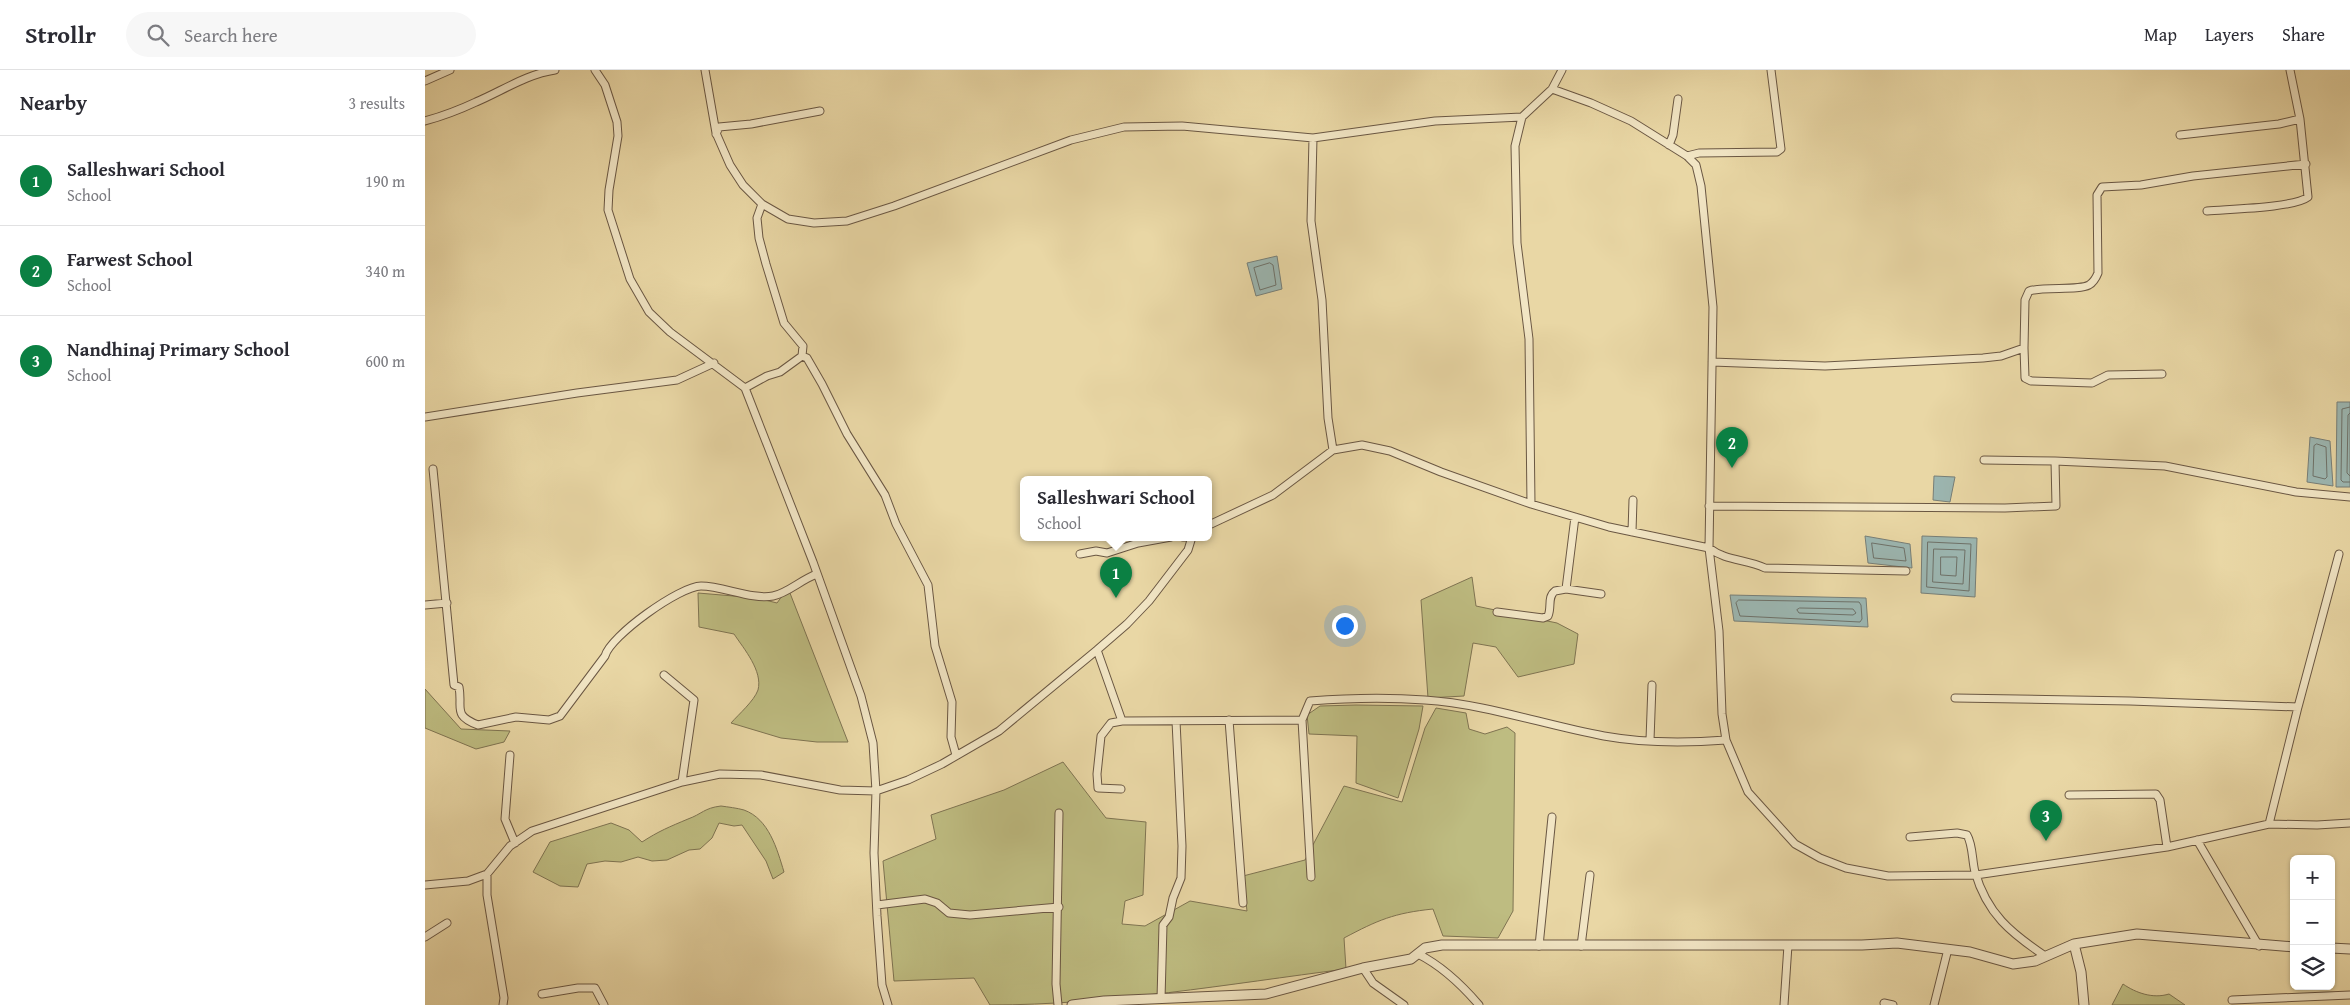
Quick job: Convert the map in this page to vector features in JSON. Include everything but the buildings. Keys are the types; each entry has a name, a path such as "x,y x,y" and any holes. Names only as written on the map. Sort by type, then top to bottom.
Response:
{"street":[{"path":"425,81 450,70"},
{"path":"425,121 478,102 500,89 543,72 555,70"},
{"path":"595,70 605,85 617,122 618,136 609,190 608,210 630,278 649,312 670,332 745,388 817,574 861,696 873,743 876,791 877,905 882,985 888,1005"},
{"path":"705,70 716,135 730,165 743,185 762,204 788,219 814,223 847,220 939,190 1071,140 1124,126 1182,126 1313,138 1435,121 1522,117"},
{"path":"1531,504 1529,339 1517,243 1515,146 1522,117 1552,89 1562,70"},
{"path":"1687,156 1699,153 1777,152 1781,149 1771,70"},
{"path":"2207,211 2303,201 2308,197 2300,119 2290,70"},
{"path":"1552,89 1591,103 1631,121 1687,156 1696,165 1701,186 1713,307 1709,548 1719,631 1722,714 1725,740 1748,792 1795,844 1820,858 1846,868 1888,876 1976,875 2167,847 2269,824 2317,825 2350,822"},
{"path":"1669,145 1673,135 1678,99"},
{"path":"716,135 719,127 751,124 820,111"},
{"path":"2180,135 2279,124 2300,119"},
{"path":"1313,138 1311,221 1322,300 1328,418 1333,450"},
{"path":"2162,374 2107,375 2092,383 2031,381 2025,378 2026,294 2036,289 2085,287 2095,280 2098,272 2097,195 2102,187 2141,185 2157,180 2306,164"},
{"path":"745,388 767,376 780,372 802,356 803,346 784,323 766,264 759,238 757,218 762,204"},
{"path":"1712,362 1825,366 1983,358 2001,356 2024,348"},
{"path":"802,356 807,358 847,434 885,495 896,524 928,585 935,646 952,702 951,737 956,755"},
{"path":"425,417 577,392 677,380 714,363"},
{"path":"1212,524 1273,496 1333,450 1362,445 1389,450 1441,472 1531,504 1632,532 1709,548 1721,557 1750,561 1765,568 1906,571"},
{"path":"1984,460 2055,460 2165,466 2296,492 2350,497"},
{"path":"1709,506 2053,507 2057,506 2055,460"},
{"path":"433,469 454,685 459,687 458,709 462,718 478,726 516,717 549,720 560,716 578,695 605,656 607,649 618,637 688,588 701,586 774,596 817,574"},
{"path":"1632,532 1633,500"},
{"path":"1566,590 1575,517"},
{"path":"1080,554 1096,551 1107,553 1149,541"},
{"path":"425,885 468,881 487,874 515,843 532,831 682,782 720,774 761,775 840,790 876,791 908,780 999,731 1097,650 1127,624 1149,601 1188,550 1191,541"},
{"path":"2269,824 2339,554"},
{"path":"1497,612 1543,618 1548,616 1553,592 1566,590 1601,594"},
{"path":"425,605 447,603"},
{"path":"1097,650 1122,722"},
{"path":"664,675 694,700 682,782"},
{"path":"1651,740 1652,685"},
{"path":"1955,698 2129,701 2298,707"},
{"path":"1311,877 1302,720 1311,701 1425,700 1533,718 1605,736 1699,742 1725,740"},
{"path":"1229,720 1243,903"},
{"path":"1121,789 1098,788 1097,774 1101,736 1111,723 1302,720"},
{"path":"1161,999 1163,924 1169,917 1173,898 1181,878 1182,846 1176,721"},
{"path":"509,755 505,819 515,843"},
{"path":"2069,795 2156,794 2160,800 2167,847"},
{"path":"1057,1005 1059,813"},
{"path":"1539,946 1553,817"},
{"path":"1910,837 1957,833 1967,835 1976,875 1985,900 1995,916 2023,941 2045,956"},
{"path":"2197,840 2259,946"},
{"path":"487,874 487,895 504,998 503,1005"},
{"path":"1581,946 1590,875"},
{"path":"877,905 925,898 937,902 949,913 970,915 1059,907"},
{"path":"425,937 447,923"},
{"path":"1073,1005 1266,994 1363,968 1411,959 1425,948 1442,945 1581,946 1897,943 1970,952 2013,964 2035,961 2074,944 2137,934 2259,946 2290,947"},
{"path":"2074,944 2081,972 2084,1005"},
{"path":"1784,1005 1788,945"},
{"path":"2335,948 2350,949"},
{"path":"1934,1005 1948,949"},
{"path":"1418,954 1433,961 1454,978 1479,1005"},
{"path":"1363,968 1373,982 1404,1005"},
{"path":"542,994 578,988 595,988 604,1005"},
{"path":"2232,1000 2350,995"},
{"path":"1884,1003 1893,1005"}],"shaded area":[{"path":"1472,577 1476,606 1557,623 1578,634 1574,664 1518,677 1496,647 1473,643 1464,696 1428,698 1421,600"},
{"path":"788,588 848,742 817,742 781,738 731,723 756,694 759,683 758,675 752,660 734,634 699,627 698,593 757,598 777,603"},
{"path":"425,689 461,729 510,731 504,742 476,749 425,728"},
{"path":"1320,706 1423,706 1419,729 1398,798 1356,783 1357,736 1309,734 1307,715"},
{"path":"1436,708 1466,713 1469,729 1485,734 1507,727 1515,733 1513,911 1498,938 1443,936 1433,909 1387,918 1344,938 1346,969 1168,993 1035,1004 990,1005 974,978 894,981 883,861 936,839 931,815 1004,790 1063,762 1106,818 1146,822 1143,895 1125,901 1122,924 1145,926 1190,901 1247,911 1243,876 1305,860 1344,786 1402,802 1425,728"},
{"path":"721,806 744,810 760,820 771,836 784,872 773,879 766,861 742,825 734,826 719,823 712,838 700,849 689,850 667,860 652,861 638,857 621,862 605,861 587,864 578,887 560,886 533,872 550,842 611,823 629,830 642,842 664,829 707,810"},
{"path":"2123,984 2145,994 2157,996 2169,994 2185,1005 2112,1005"}],"water":[{"path":"1277,256 1282,289 1256,296 1247,263"},
{"path":"2337,402 2350,402 2350,487 2336,487"},
{"path":"2310,437 2330,441 2333,486 2307,482"},
{"path":"1934,476 1955,477 1950,502 1933,500"},
{"path":"1865,536 1910,544 1912,568 1868,563"},
{"path":"1922,536 1977,538 1975,597 1921,593"},
{"path":"1730,595 1866,598 1868,627 1734,621"}],"place":[{"name":"Farwest School","path":"1732,468"},
{"name":"Salleshwari School","path":"1116,598"},
{"name":"Nandhinaj Primary School","path":"2046,841"}]}
